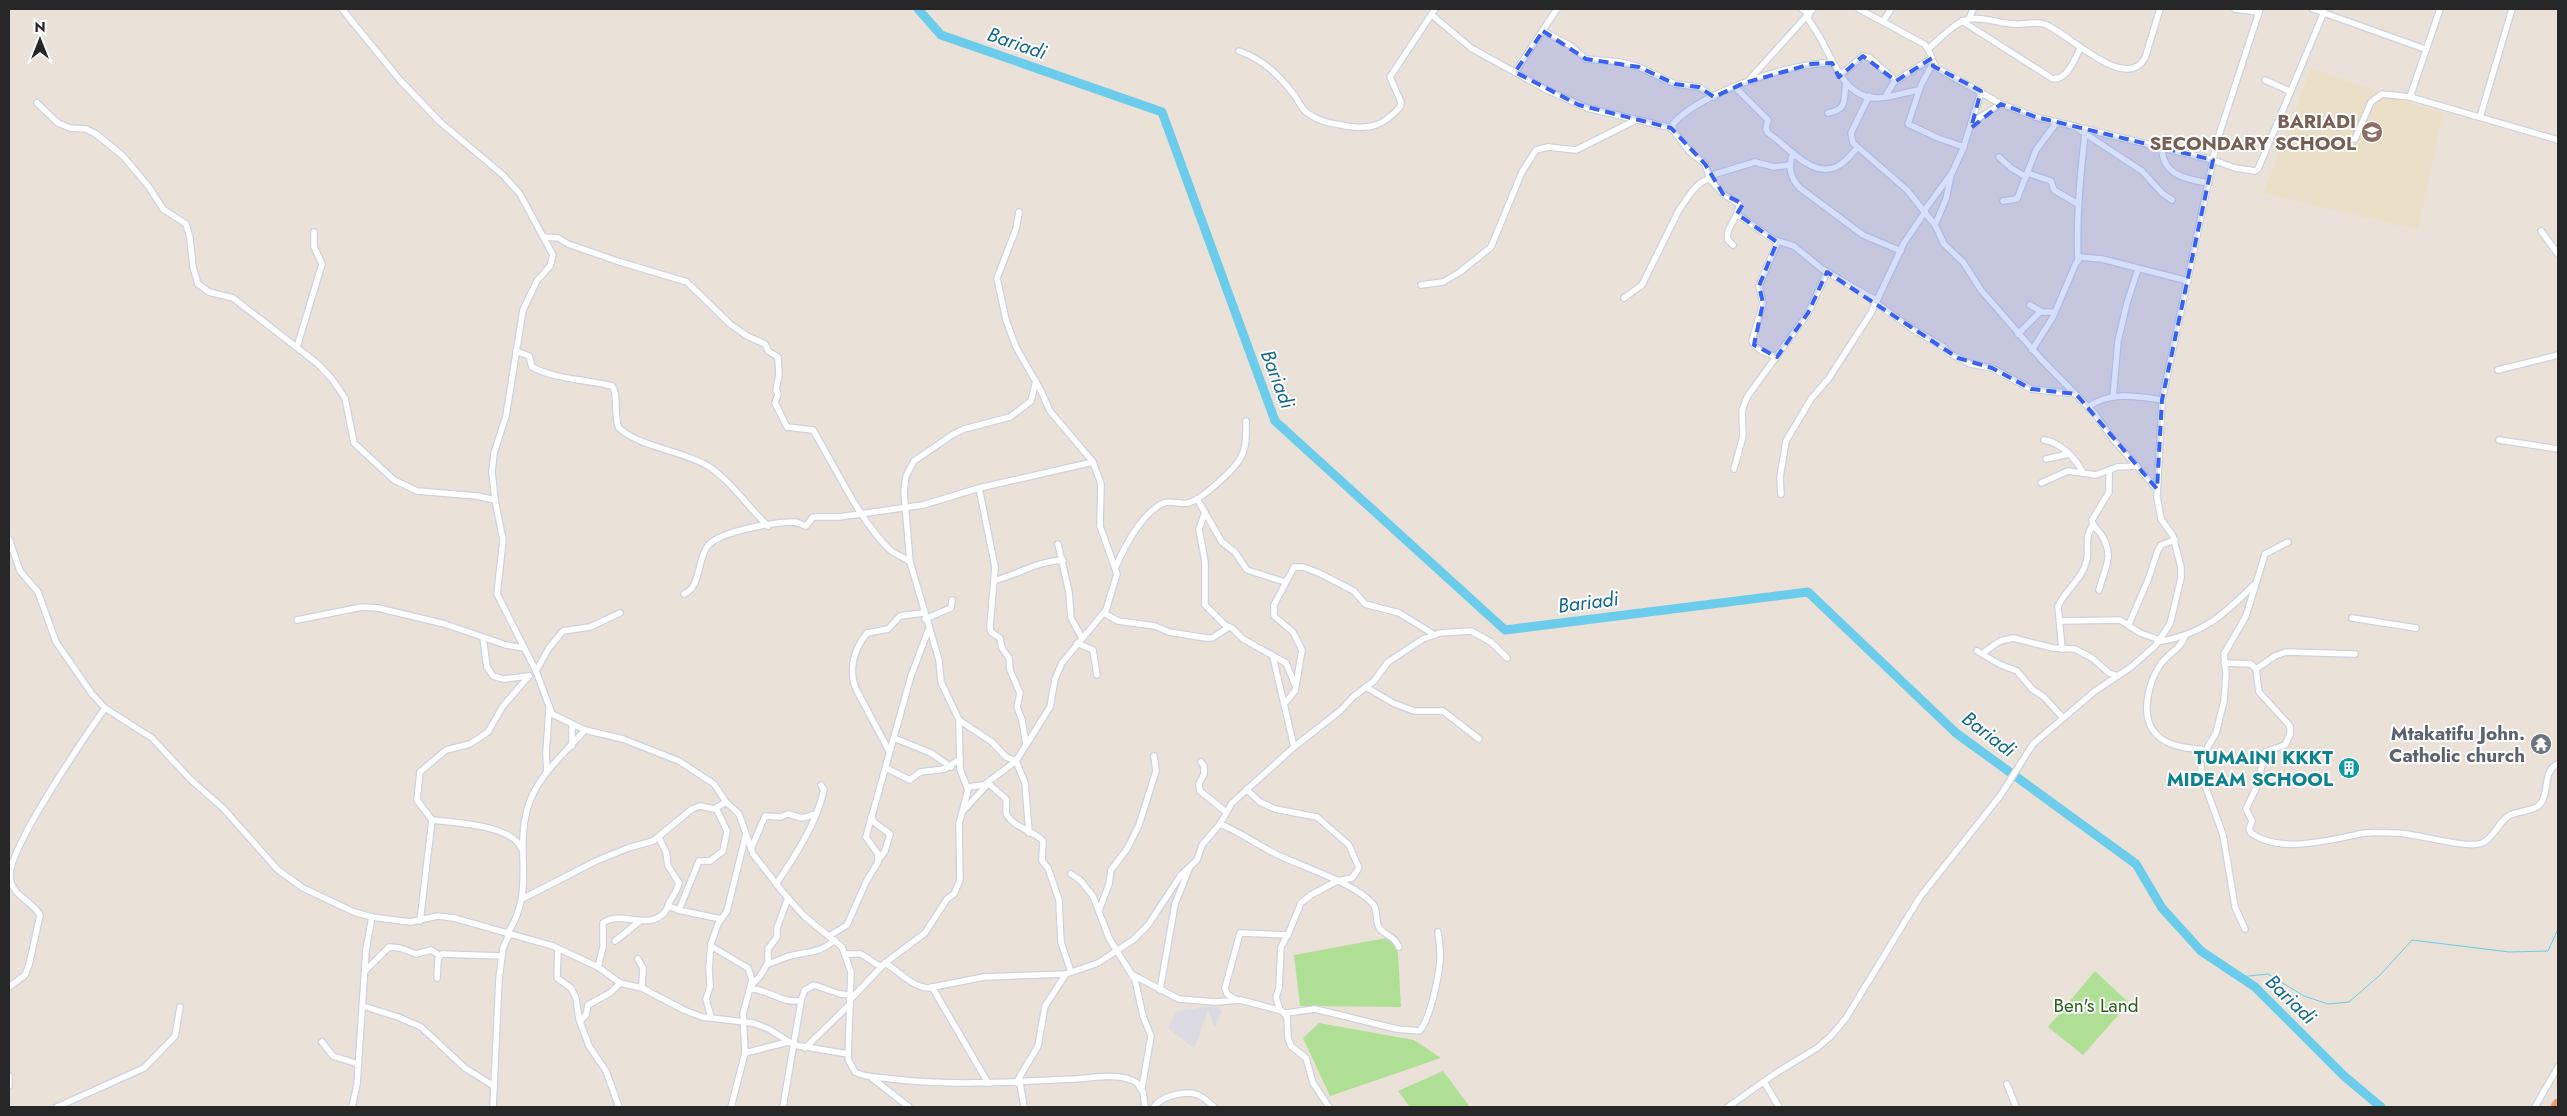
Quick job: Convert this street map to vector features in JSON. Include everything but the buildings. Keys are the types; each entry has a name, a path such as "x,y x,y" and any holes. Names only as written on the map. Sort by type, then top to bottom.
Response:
{"street":[{"path":"342,9 399,79 436,118 503,175 520,194 553,256 552,261 527,299 523,310 506,416 492,462 495,500 503,540 497,594 537,673 554,717 586,730 623,739 679,761 711,781 726,802 737,811 747,832 751,849 776,884 804,916 832,938 846,954 851,972 848,1054 850,1065 854,1072 870,1076 914,1081 988,1083 1119,1078 1132,1079 1142,1088"},
{"path":"1239,51 1256,57 1268,65 1308,113 1331,124 1360,129 1370,128 1382,123 1400,107 1401,102 1390,77 1435,9"},
{"path":"1515,72 1557,9"},
{"path":"1802,9 1808,16 1832,63 1846,83 1869,96 1885,97 1920,90"},
{"path":"1747,82 1813,9"},
{"path":"1859,9 1884,20 1929,48 1936,68 1981,91 2001,104 2057,122 2162,147 2242,169 2258,170 2324,12"},
{"path":"1884,20 1891,9"},
{"path":"1969,19 1973,9"},
{"path":"1929,48 1962,21 1969,19 1978,18 2014,24 2044,24 2080,49 2127,69 2138,68 2145,58 2160,9"},
{"path":"1728,1107 1817,1048 1846,1018 1928,886 2000,796 2033,744 2159,641 2170,624 2181,578 2181,567 2175,540 2161,519 2157,489 2162,400 2213,160 2238,71 2259,10 2235,9"},
{"path":"2313,9 2425,49"},
{"path":"2410,97 2440,9"},
{"path":"2480,117 2512,9"},
{"path":"1432,15 1471,48 1546,90 1579,105 1672,128 1682,142 1705,164 1710,177 1723,194 1739,204 1737,214 1726,234 1728,240 1733,245"},
{"path":"1962,21 2053,79 2067,72 2080,49"},
{"path":"1544,31 1571,46 1586,59 1614,61 1639,68 1675,84 1700,87 1714,97"},
{"path":"1840,75 1863,56 1870,58 1896,81"},
{"path":"1885,97 1896,81 1932,60"},
{"path":"1932,60 1908,125 1964,147"},
{"path":"1672,128 1687,110 1747,82 1811,64 1832,63"},
{"path":"2265,80 2290,91"},
{"path":"1828,113 1842,108 1846,83"},
{"path":"1735,87 1768,120 1766,129 1768,133 1809,164 1820,169 1830,169 1843,163 1857,148"},
{"path":"1781,494 1780,477 1786,441 1811,399 1829,378 1877,302 1912,230 1952,172 1964,147 1981,91"},
{"path":"2356,139 2371,102 2377,96 2393,94 2410,97 2558,140"},
{"path":"1869,96 1850,133 1850,138 1857,148 1907,190 1935,225 1944,244 1963,262 1981,290 2032,350 2088,407 2157,489"},
{"path":"37,103 58,123 70,128 86,129 107,142 131,165 163,209 186,224 197,282 202,289 233,298 318,364 345,398 354,443 394,480 417,491 477,496 495,500"},
{"path":"1971,123 2001,104"},
{"path":"1421,285 1443,282 1460,272 1491,247 1522,172 1536,150 1548,147 1576,150 1636,120"},
{"path":"2002,201 2016,199 2039,145 2057,122"},
{"path":"2073,126 2142,171 2162,194 2172,200"},
{"path":"2032,350 2055,312 2078,260 2078,204 2085,134"},
{"path":"2162,147 2166,166 2177,175 2208,183"},
{"path":"1793,153 1790,165 1793,181 1805,192 1863,235 1901,251"},
{"path":"1999,157 2011,168 2026,175 2051,181 2054,190 2078,204"},
{"path":"1624,298 1642,286 1686,200 1700,182 1724,169 1755,162 1774,166 1790,165"},
{"path":"1935,225 1946,199 1952,172"},
{"path":"2066,197 2080,192"},
{"path":"1019,212 1016,229 997,278 1010,332 1050,411 1093,462 1101,484 1100,526 1106,547 1116,566"},
{"path":"1737,214 1778,241 1794,246 1827,272 1877,302 1914,330 1944,347 1949,353 1971,364 1992,368 2031,389 2076,394"},
{"path":"2541,231 2558,254"},
{"path":"297,347 322,264 314,247 314,232"},
{"path":"544,238 558,238 568,244 617,261 687,282 730,324 747,336 765,344 768,351 779,359 779,375 776,390 778,394 775,401 779,414 789,429 813,430 862,514 890,549 910,562"},
{"path":"1777,357 1762,351 1752,341 1763,303 1759,286 1778,241"},
{"path":"2078,260 2089,256 2188,281"},
{"path":"2113,397 2118,341 2138,269"},
{"path":"1734,469 1743,436 1742,419 1744,404 1756,382 1777,357 1808,313 1827,272"},
{"path":"2030,305 2040,312 2055,312"},
{"path":"2018,334 2040,312"},
{"path":"516,351 528,356 532,367 547,373 568,379 612,386 615,390 615,414 619,428 632,436 708,466 727,481 768,526"},
{"path":"2498,370 2558,356"},
{"path":"805,1048 883,965 926,933 958,888 962,862 960,824 968,787 960,769 960,720 941,682 938,660 910,562 904,492 906,476 914,461 964,429 1006,419 1031,401 1036,381"},
{"path":"2088,407 2101,399 2123,396 2162,400"},
{"path":"962,812 987,784 1016,761 1050,708 1058,670 1077,643 1104,613 1116,580 1116,566 1130,538 1158,506 1166,502 1185,504 1197,499 1242,457 1246,438 1246,421"},
{"path":"2044,440 2054,441 2078,463 2083,473"},
{"path":"2499,440 2558,449"},
{"path":"2046,459 2069,454"},
{"path":"684,594 693,587 702,555 710,543 727,535 797,522 806,526 813,517 862,514 905,508 937,501 979,488 1093,462"},
{"path":"2041,483 2068,471 2096,475 2118,467 2137,466"},
{"path":"2099,590 2110,556 2092,520 2109,492 2109,470"},
{"path":"979,488 990,535 996,580 990,627 991,632 1000,638 1002,648 1009,658 1010,670 1020,693 1017,707 1022,720 1026,745"},
{"path":"1197,499 1222,542 1234,552 1247,570 1285,582"},
{"path":"1204,512 1199,528 1205,562 1204,600 1210,611 1243,639 1257,645 1273,657 1286,663 1295,686"},
{"path":"2062,649 2058,606 2082,572 2087,559 2087,536 2093,525"},
{"path":"9,539 20,571 38,592 56,642 105,708 152,738 190,779 223,808 278,870 291,880 330,902 372,917 398,921 420,920 438,916 454,918 558,948 598,967 620,983 642,988 684,1010 711,1017 742,1020 770,1029 791,1043 805,1048 848,1054"},
{"path":"2129,624 2148,580 2158,550 2165,543 2175,540"},
{"path":"2245,929 2230,892 2224,835 2203,780 2200,760 2216,734 2224,701 2226,683 2224,654 2246,616 2265,554 2288,542"},
{"path":"1058,544 1069,592 1071,618 1082,638"},
{"path":"996,580 1019,574 1034,565 1063,560"},
{"path":"1285,703 1295,691 1301,647 1293,632 1276,618 1273,613 1274,605 1294,567 1303,567 1354,591 1365,604 1399,614 1435,634"},
{"path":"2060,620 2115,619 2129,624 2140,633 2159,641 2185,636 2231,609 2256,583"},
{"path":"889,751 856,689 852,679 852,666 867,633 888,629 900,616 924,616 951,608 952,600"},
{"path":"297,620 362,607 378,608 445,624 483,638 524,648"},
{"path":"483,638 487,667 493,676 503,679 529,676 537,673 549,648 563,631 590,627 620,613"},
{"path":"1104,613 1118,621 1155,626 1169,632 1206,638 1212,638 1230,627"},
{"path":"2352,618 2416,628"},
{"path":"880,858 866,838 870,816 886,768 889,751 911,676 929,630"},
{"path":"846,954 861,954 921,987 932,987 984,977 1068,973 1093,965 1133,940 1148,925 1181,875 1197,860 1204,842 1220,824 1232,803 1294,747 1340,711 1366,687 1385,664 1415,643 1435,634 1471,631 1491,642 1507,658"},
{"path":"2185,636 2179,648 2161,663 2148,688 2149,718 2157,735 2168,742 2207,750"},
{"path":"2063,718 2032,689 2017,671 1999,664 1980,652 2010,637 2062,649 2075,649 2084,653 2104,670 2118,676"},
{"path":"1077,643 1093,650 1097,675"},
{"path":"2256,669 2274,656 2286,652 2355,654"},
{"path":"1273,657 1294,747"},
{"path":"2224,663 2243,662 2251,664 2256,669 2259,692 2290,726 2290,735 2285,745 2265,752 2258,784 2246,808 2252,821 2249,829 2251,833 2268,841 2298,844 2367,833 2398,833 2423,836 2466,846 2477,845 2490,838 2501,821 2507,817 2517,811 2538,806 2542,802 2549,772 2552,766 2558,764"},
{"path":"523,852 515,838 500,831 432,820 421,809 417,800 420,772 446,750 470,744 488,732 503,706 529,676"},
{"path":"1366,687 1393,703 1414,711 1444,712 1479,739"},
{"path":"9,987 25,975 39,921 38,912 19,896 12,887 10,877 12,861 47,799 105,708"},
{"path":"548,772 549,708"},
{"path":"960,720 992,742 1006,757 1016,761 1025,783 1029,833"},
{"path":"572,724 572,746"},
{"path":"493,1107 501,956 522,899 525,876 523,852 527,809 548,772 586,730"},
{"path":"894,738 931,753 951,767"},
{"path":"1100,908 1109,884 1111,870 1127,849 1139,825 1156,771 1154,756"},
{"path":"886,768 910,780 920,772 940,771 951,767 960,759"},
{"path":"1201,762 1204,766 1204,773 1199,784 1200,791 1226,812"},
{"path":"968,787 987,784"},
{"path":"987,784 1004,797 1007,815 1029,833 1043,841 1042,861 1048,868 1059,900 1061,942 1068,973 1045,1006 1038,1046 1018,1083 1024,1107"},
{"path":"776,884 800,848 816,814 824,790 821,785"},
{"path":"1247,790 1260,802 1275,809 1314,815 1349,845 1354,853 1358,870 1352,878 1337,881 1302,901 1281,947 1279,988 1276,997 1283,1012 1291,1046 1306,1058 1310,1077 1329,1107"},
{"path":"522,899 596,861 659,838 692,809 700,806 716,808 726,802"},
{"path":"678,910 699,861 710,862 723,851 727,831 716,808"},
{"path":"751,849 765,816 780,817 788,814 802,818 816,814"},
{"path":"768,964 777,963 790,956 821,951 851,918 880,858 885,852 890,834 886,829 875,823 870,816"},
{"path":"420,920 432,820"},
{"path":"1220,824 1251,838 1272,852 1337,881 1374,905 1377,924 1381,930 1394,938 1398,947"},
{"path":"711,1017 706,999 710,987 708,973 711,946 721,919 728,911 747,832"},
{"path":"598,967 603,947 603,923 610,919 640,920 658,918 664,914 679,883 668,866 666,852 659,838"},
{"path":"1160,990 1175,904 1189,869"},
{"path":"1071,874 1086,886 1100,908 1109,938 1133,975 1143,1016 1151,1036 1142,1088 1145,1107"},
{"path":"731,1107 745,1053 742,1020 752,987 768,964 768,949 777,937 777,928 788,898"},
{"path":"668,906 678,910 721,919"},
{"path":"352,1107 372,917"},
{"path":"615,941 640,920"},
{"path":"1288,935 1240,933 1225,988 1228,994 1235,999 1283,1012 1315,1009 1397,1029 1418,1031 1424,1024 1437,977 1440,959 1438,932"},
{"path":"711,946 748,968 752,987"},
{"path":"365,971 389,947 400,948 416,954 430,950 439,955 501,956"},
{"path":"558,948 556,978 570,988 576,998 580,1021 589,1046 606,1071 619,1107"},
{"path":"436,978 439,955"},
{"path":"638,959 643,968 642,988"},
{"path":"1133,975 1160,990 1188,1001 1214,1002 1235,999"},
{"path":"580,1021 586,1015 588,1005 610,993 620,983"},
{"path":"783,1107 791,1043 805,990 814,985 840,994 850,1000"},
{"path":"752,987 770,992 790,1001 801,1001"},
{"path":"932,987 968,1045 988,1083"},
{"path":"364,1006 421,1027 465,1068 494,1086"},
{"path":"57,1107 144,1068 175,1036 180,1007"},
{"path":"322,1042 333,1056 358,1064"},
{"path":"745,1053 791,1043"},
{"path":"2535,1107 2558,1067"},
{"path":"9,1076 9,1086"},
{"path":"870,1076 909,1107"},
{"path":"1764,1082 1779,1107"},
{"path":"2007,1084 2016,1107"},
{"path":"1154,1107 1162,1099 1193,1094 1206,1100 1214,1107"}],"highlighted area":[{"path":"1543,31 1586,59 1639,67 1675,84 1699,87 1714,97 1744,83 1811,64 1832,63 1839,77 1863,56 1896,81 1932,58 1933,66 1981,91 1971,128 2001,104 2036,117 2213,160 2162,400 2157,489 2076,394 2031,389 1992,368 1958,358 1827,272 1808,313 1777,357 1754,345 1763,303 1759,286 1777,242 1737,214 1743,204 1723,194 1705,164 1671,128 1579,105 1515,72"}],"shaded area":[{"path":"2311,68 2443,114 2418,230 2263,193"},
{"path":"1215,1006 1222,1010 1215,1027 1208,1011 1194,1048 1168,1028 1177,1011"}],"green space":[{"path":"1397,936 1401,1007 1300,1006 1294,955"},
{"name":"Ben's Land","path":"2095,971 2129,1003 2083,1055 2048,1027"},
{"path":"1319,1023 1414,1040 1441,1058 1330,1096 1303,1038"},
{"path":"1443,1071 1470,1107 1410,1107 1398,1091"}],"waterway":[{"name":"Bariadi","path":"918,9 941,35 1162,112 1275,421 1505,630 1808,592 1956,733 2136,864 2162,908 2201,951 2255,987 2344,1076 2381,1107"},
{"path":"2239,977 2268,974 2304,996 2328,1004 2349,1002 2380,975 2412,940 2509,952 2548,951 2558,929"}],"place":[{"name":"BARIADI SECONDARY SCHOOL","path":"2372,132"},
{"name":"Mtakatifu John. Catholic church","path":"2541,744"},
{"name":"TUMAINI KKKT MIDEAM SCHOOL","path":"2349,768"}]}
